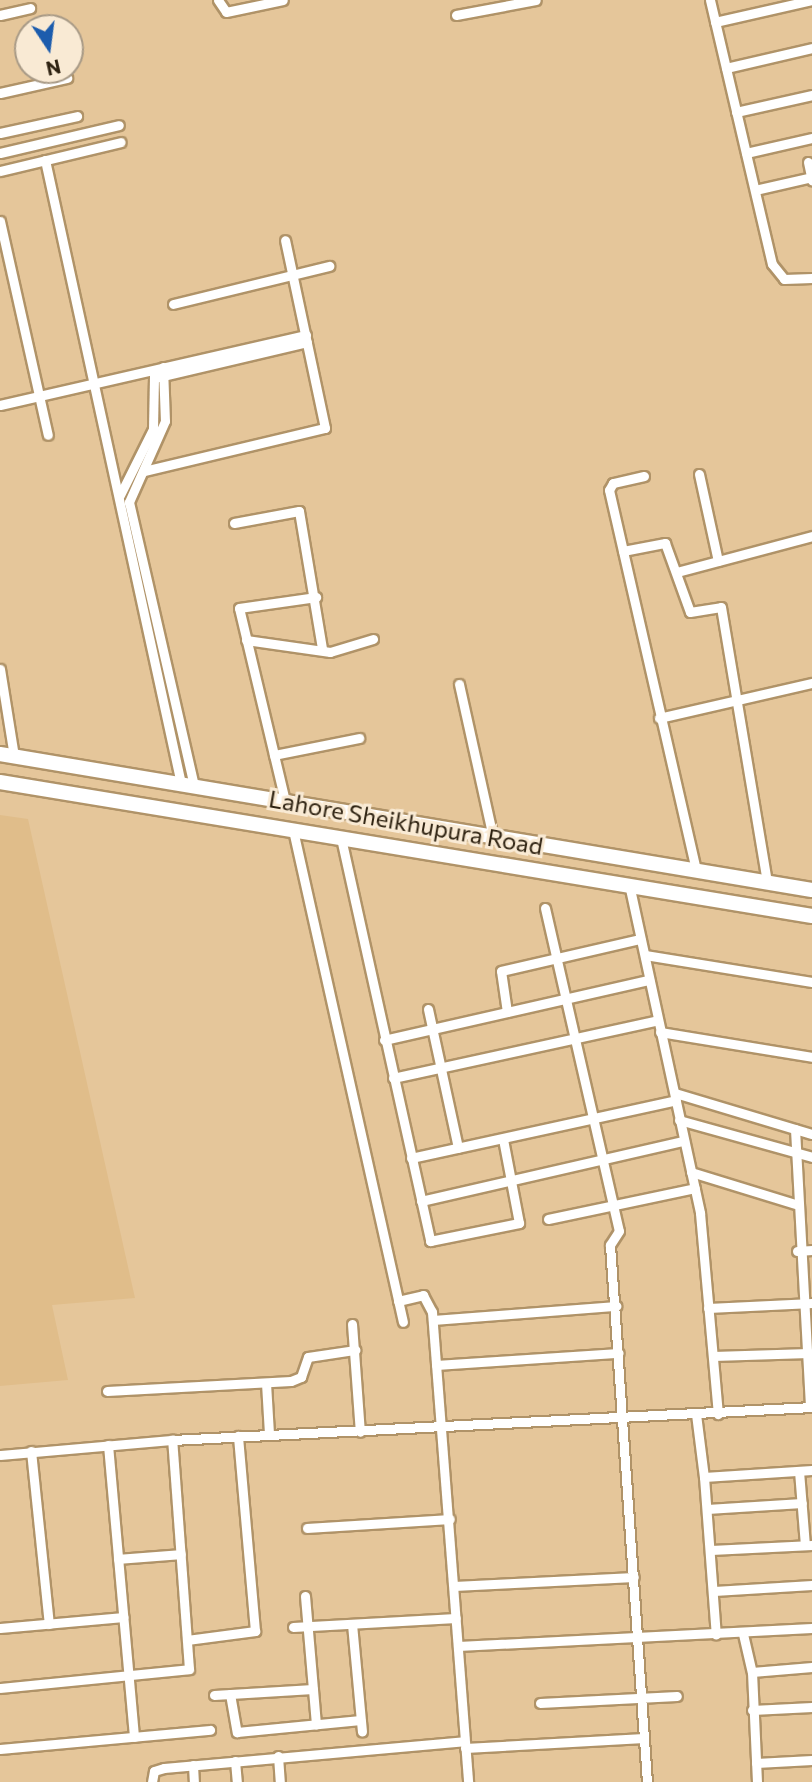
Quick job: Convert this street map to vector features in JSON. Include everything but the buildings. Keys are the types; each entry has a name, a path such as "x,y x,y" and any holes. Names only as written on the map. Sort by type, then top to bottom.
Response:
{"highway":[{"name":"Lahore Sheikhupura Road","path":"7,755 812,890"},
{"name":"Lahore Sheikhupura Road","path":"0,782 812,916"}],"street":[{"path":"218,0 226,12 283,0"},
{"path":"456,15 536,0"},
{"path":"710,0 776,273 790,280 812,278"},
{"path":"715,22 812,0"},
{"path":"0,15 30,8"},
{"path":"726,68 812,48"},
{"path":"0,93 40,84"},
{"path":"736,112 812,94"},
{"path":"0,133 77,116"},
{"path":"0,153 119,125"},
{"path":"746,153 812,138"},
{"path":"0,171 121,142"},
{"path":"45,160 119,498 187,785"},
{"path":"754,190 812,179 808,162"},
{"path":"0,221 48,435"},
{"path":"144,471 324,429 285,240"},
{"path":"173,304 328,266"},
{"path":"0,405 307,339"},
{"path":"159,372 165,421 130,506 187,785"},
{"path":"119,498 153,429 159,372"},
{"path":"699,474 718,561"},
{"path":"644,476 609,485 659,718 696,870"},
{"path":"234,523 298,510 316,597 322,649"},
{"path":"677,572 812,536"},
{"path":"623,551 665,543 690,612 721,607 767,883"},
{"path":"285,801 240,607 316,597"},
{"path":"246,640 322,649 373,639"},
{"path":"0,669 7,755"},
{"path":"659,718 735,698 812,683"},
{"path":"459,684 493,837"},
{"path":"274,755 359,738"},
{"path":"293,830 403,1322"},
{"path":"341,838 384,1040 433,1242 519,1222 503,1139"},
{"path":"629,884 695,1188 718,1414"},
{"path":"545,908 619,1231 610,1245 640,1638 647,1782"},
{"path":"507,1012 499,972 640,939"},
{"path":"645,955 812,982"},
{"path":"384,1040 649,980"},
{"path":"428,1009 458,1149"},
{"path":"393,1078 658,1020"},
{"path":"660,1032 812,1057"},
{"path":"411,1158 593,1119 675,1096 812,1134"},
{"path":"679,1120 812,1157"},
{"path":"0,1455 269,1434 624,1419 811,1407 809,1353 801,1304 794,1204 795,1129"},
{"path":"421,1201 684,1141"},
{"path":"691,1172 794,1204"},
{"path":"548,1219 695,1188"},
{"path":"797,1251 812,1250"},
{"path":"398,1301 426,1296 433,1320 450,1519 467,1782"},
{"path":"708,1308 812,1303"},
{"path":"433,1320 616,1306"},
{"path":"352,1324 360,1432"},
{"path":"107,1391 298,1379 314,1355 355,1350"},
{"path":"436,1365 619,1353"},
{"path":"713,1356 809,1353"},
{"path":"265,1383 269,1434"},
{"path":"696,1414 711,1550 716,1635"},
{"path":"187,1640 255,1631 238,1436"},
{"path":"0,1688 188,1670 172,1440"},
{"path":"108,1445 134,1737"},
{"path":"31,1451 49,1624"},
{"path":"711,1550 809,1545 799,1471"},
{"path":"704,1478 812,1471"},
{"path":"707,1509 802,1503"},
{"path":"307,1528 450,1519"},
{"path":"118,1559 181,1554"},
{"path":"454,1586 634,1577"},
{"path":"714,1591 812,1585"},
{"path":"305,1596 316,1725"},
{"path":"0,1628 124,1617"},
{"path":"293,1627 456,1618"},
{"path":"352,1624 362,1732"},
{"path":"458,1646 716,1635 812,1628"},
{"path":"743,1633 752,1672 757,1782"},
{"path":"752,1672 812,1667"},
{"path":"214,1695 313,1689"},
{"path":"230,1694 234,1731 360,1720"},
{"path":"540,1703 677,1696"},
{"path":"752,1710 812,1707"},
{"path":"0,1749 210,1730"},
{"path":"152,1782 156,1770 278,1756 644,1738"},
{"path":"278,1756 280,1782"},
{"path":"756,1763 812,1760"},
{"path":"235,1761 237,1782"},
{"path":"193,1765 194,1782"}],"shaded area":[{"path":"0,815 28,819 135,1298 52,1305 68,1380 0,1386"}]}
